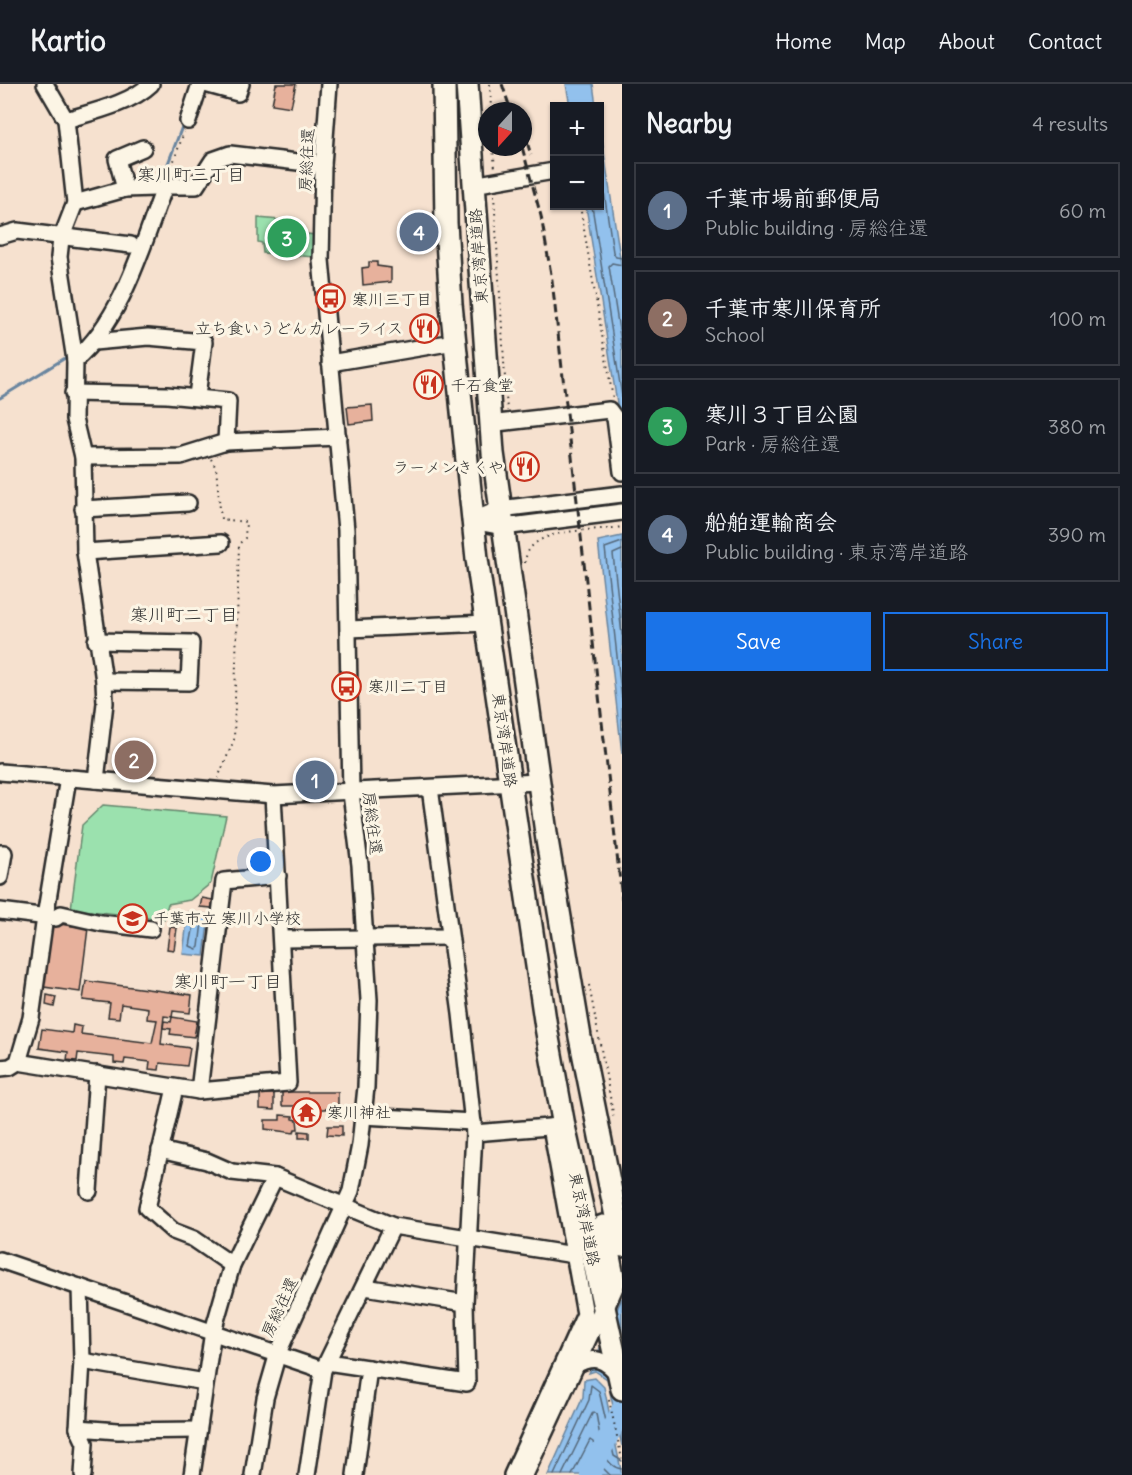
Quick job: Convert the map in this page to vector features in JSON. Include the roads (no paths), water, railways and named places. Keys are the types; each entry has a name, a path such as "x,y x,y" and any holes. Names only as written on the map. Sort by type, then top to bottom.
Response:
{"highway":[{"name":"東京湾岸道路","path":"444,84 446,223 454,342 472,521 512,784 558,1126 606,1315 616,1385"},
{"name":"東京湾岸道路","path":"467,84 484,186 502,518 547,840 580,1037 622,1246"},
{"path":"547,840 552,936 596,1198 613,1272 606,1315"}],"street":[{"path":"45,84 66,120 75,202 62,236 59,257 74,355 74,419 83,457 85,552 96,641 104,681 105,703 96,780"},
{"path":"66,120 130,96 151,84"},
{"path":"188,121 200,84"},
{"path":"205,84 238,93 241,84"},
{"name":"房総往還","path":"253,1475 263,1407 278,1353 345,1205 356,1175 363,1116 369,1000 360,865 351,793 347,686 349,629 346,530 321,260 322,165 329,84"},
{"path":"125,189 117,159 143,148"},
{"path":"75,202 125,189 196,186 213,160 230,153 322,165"},
{"path":"484,186 550,172"},
{"path":"74,355 94,342 108,324 160,187"},
{"path":"0,236 17,231 131,245"},
{"path":"94,342 148,337 204,342 197,396"},
{"path":"330,363 454,342"},
{"path":"73,393 197,396 228,401 226,442"},
{"path":"498,419 609,410 615,418 622,472"},
{"path":"83,457 181,456 226,442 338,437"},
{"path":"502,518 622,494"},
{"path":"83,509 188,503"},
{"path":"472,521 622,512"},
{"path":"85,552 221,543"},
{"path":"349,629 487,623"},
{"path":"96,641 191,643 189,682 104,681"},
{"path":"0,772 273,795 540,782"},
{"path":"18,1062 31,1018 68,778"},
{"path":"0,1260 278,1353 325,1366 369,1368 467,1383 465,1303 473,1128 430,788"},
{"path":"0,1068 10,1067 18,1062 199,1091 288,1083 273,795"},
{"path":"0,853 4,854 0,877"},
{"path":"199,1091 224,881 278,876"},
{"path":"0,911 56,918 61,914 101,923 151,929"},
{"path":"281,939 450,937"},
{"path":"89,1191 97,1074"},
{"path":"175,1088 147,1208 173,1231 194,1239 232,1265"},
{"path":"363,1116 473,1128 558,1126 574,1255 585,1314 512,1475"},
{"path":"160,1150 207,1161 232,1172 275,1176 393,1226 574,1255"},
{"path":"192,1475 213,1331 232,1265 275,1176"},
{"path":"308,1475 325,1366 393,1226"},
{"path":"80,1287 82,1361 78,1428 85,1443 83,1475"},
{"path":"365,1287 465,1303"},
{"path":"525,1475 574,1366 606,1315"},
{"path":"574,1366 584,1361 599,1359 616,1385"},
{"path":"82,1361 205,1382"},
{"path":"355,1475 369,1368"},
{"path":"78,1428 117,1431 198,1430"}],"water":[{"path":"566,84 593,84 595,102 569,102"},
{"path":"604,152 622,270 622,435 587,210 604,210"},
{"path":"622,536 622,754 598,541"},
{"path":"188,912 209,915 204,956 183,954"},
{"path":"622,1298 622,1446 607,1379 595,1371 589,1373"},
{"path":"595,1378 604,1387 622,1475 548,1475 583,1397 584,1380"}],"waterway":[{"path":"161,182 183,124"},
{"path":"0,398 70,355"},
{"path":"590,1475 622,1408"}],"railway":[{"path":"502,84 508,102"},
{"path":"524,156 541,216 552,280 622,899"}],"place":[{"name":"船舶運輸商会","path":"419,232"},
{"name":"寒川３丁目公園","path":"287,238"},
{"name":"寒川三丁目","path":"331,299"},
{"name":"立ち食いうどんカレーライス","path":"424,328"},
{"name":"千石食堂","path":"429,385"},
{"name":"ラーメンきくや","path":"525,467"},
{"name":"寒川二丁目","path":"347,686"},
{"name":"千葉市寒川保育所","path":"134,760"},
{"name":"千葉市場前郵便局","path":"315,780"},
{"name":"千葉市立 寒川小学校","path":"132,918"},
{"name":"寒川神社","path":"306,1112"}],"district":[{"name":"寒川町三丁目","path":"191,175"},
{"name":"寒川町二丁目","path":"184,615"},
{"name":"寒川町一丁目","path":"228,982"}]}
